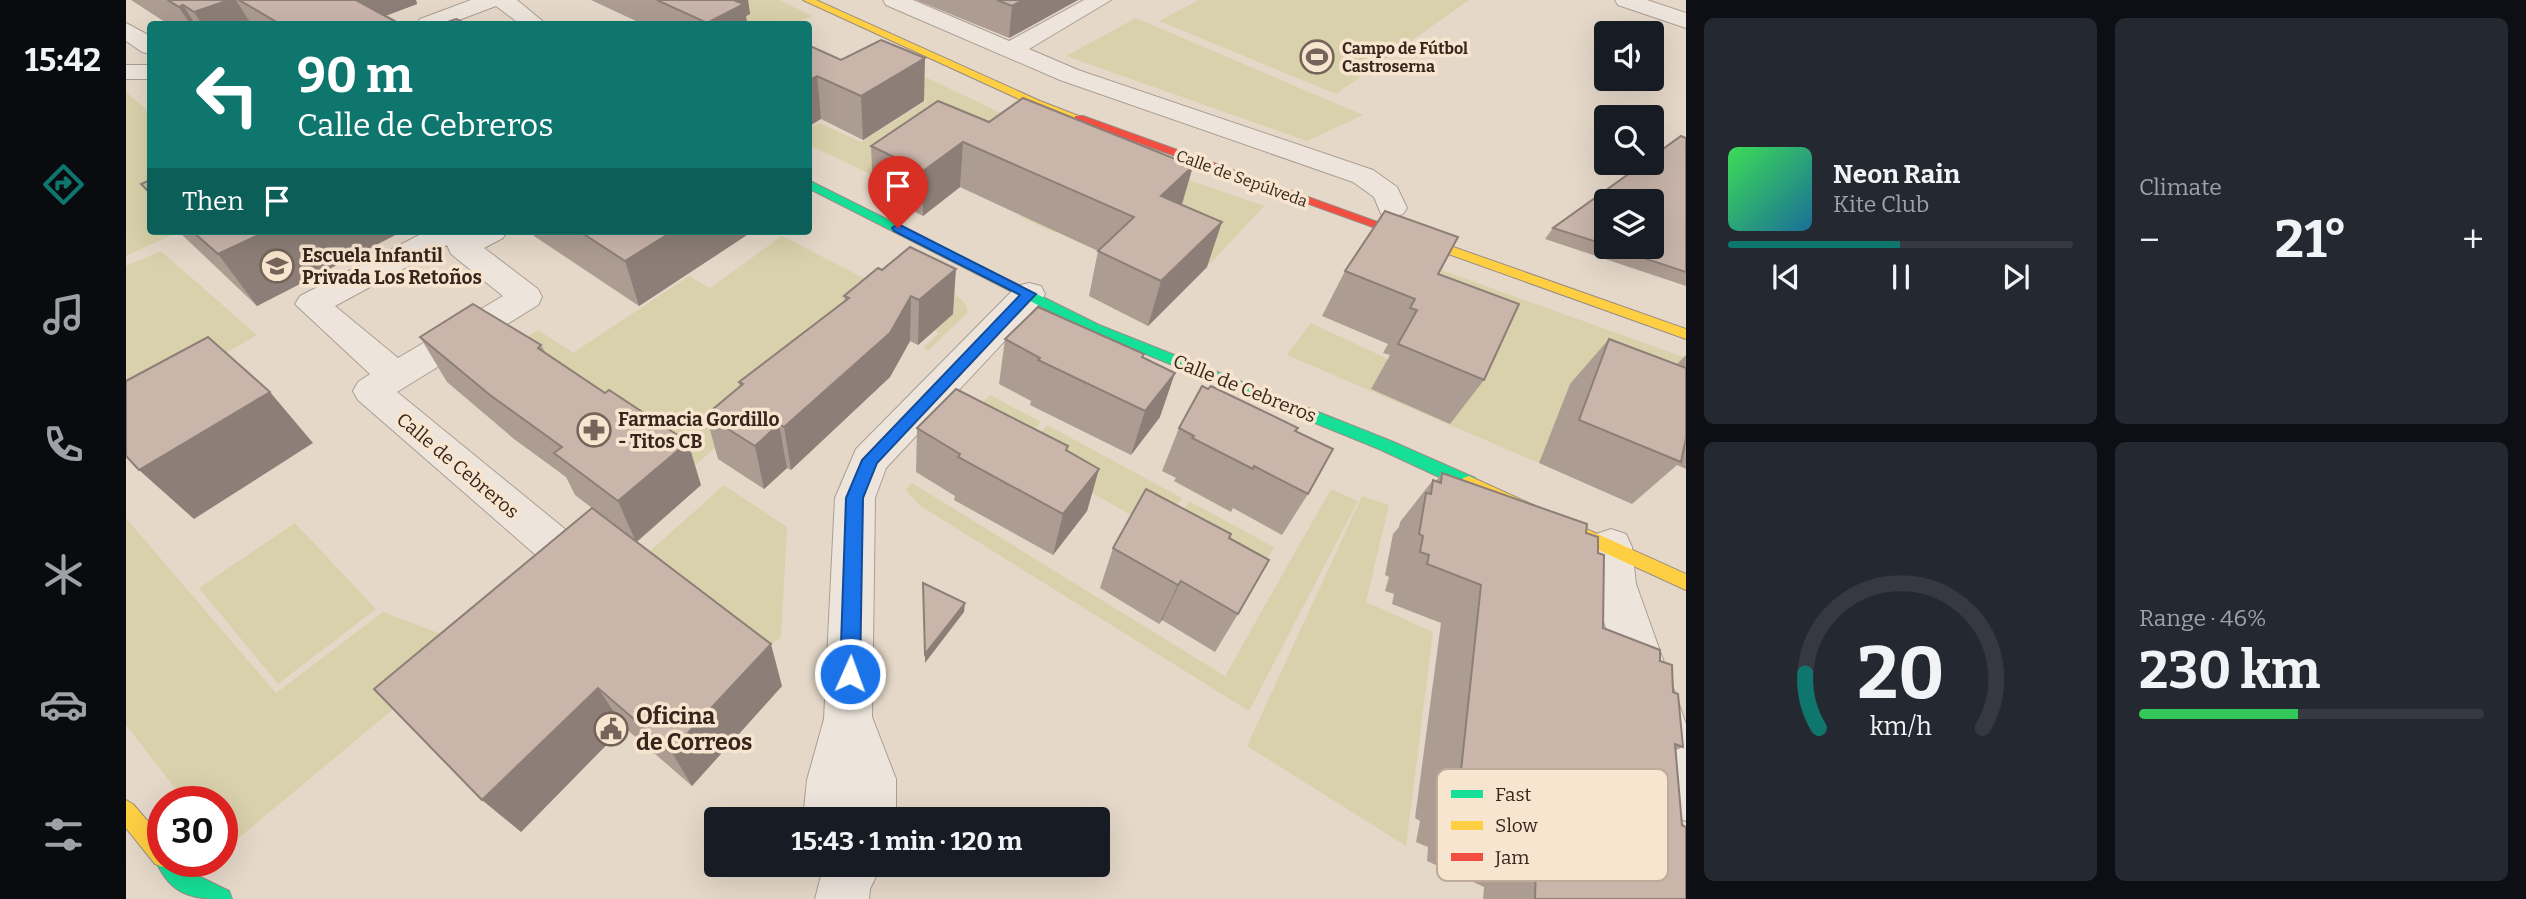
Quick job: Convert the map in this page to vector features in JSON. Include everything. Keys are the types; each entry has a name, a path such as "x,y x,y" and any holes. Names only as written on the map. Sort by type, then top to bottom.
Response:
{"main road":[{"name":"Calle de Sepúlveda","path":"807,0 1036,103 1686,334"},
{"name":"Calle de Cebreros","path":"812,185 1094,328 1385,445 1686,582"},
{"path":"126,811 147,837"},
{"path":"180,877 221,899"}],"street":[{"path":"436,21 491,0"},
{"path":"502,0 530,21"},
{"path":"894,0 1069,75 1363,176 1387,193 1391,207"},
{"path":"1057,0 1091,5"},
{"path":"1626,0 1665,5 1686,21"},
{"path":"1010,50 1091,5"},
{"path":"126,30 147,45"},
{"path":"126,72 147,72"},
{"path":"395,376 313,304 443,235"},
{"name":"Calle de Cebreros","path":"484,235 462,247 526,297 371,391 567,556"},
{"path":"830,807 832,780 848,719 855,498 870,460 1029,294"},
{"path":"1611,547 1614,584 1686,795"},
{"path":"848,719 871,767 874,790 872,807"}],"shaded area":[{"path":"661,0 780,0 812,16 798,21 726,21"},
{"name":"Campo de Fútbol Castroserna","path":"1199,0 1469,0 1336,94 1159,21"},
{"path":"1136,18 1363,115 1307,141 1066,56"},
{"path":"870,51 1016,120 1264,206 1207,267 1158,235 1117,181 1055,233 1019,216 1083,161 883,180 812,146 812,127 819,123 861,142 926,101 878,81"},
{"path":"126,92 147,110 147,235 171,235 126,256"},
{"path":"782,236 895,294 694,466 517,343 538,330 573,353 689,276 710,288"},
{"path":"1366,243 1686,358 1686,380 1570,384 1539,463 1287,355 1311,323 1388,359 1371,389 1451,424"},
{"path":"161,251 257,335 126,411 126,266"},
{"path":"930,283 958,297 968,312 928,351 923,348 939,333 935,330"},
{"path":"990,395 1041,422 1017,451 964,421"},
{"path":"1047,425 1182,498 1160,531 1022,454"},
{"path":"912,483 1225,676 1331,489 1358,501 1249,711 919,505 906,490"},
{"path":"724,485 787,527 781,638 762,650 641,559"},
{"path":"1362,496 1389,505 1366,602 1433,632 1406,846 1247,746"},
{"path":"1189,501 1274,547 1254,583 1166,534"},
{"path":"126,518 276,693 383,612 470,645 238,838 238,786 173,786 126,725"},
{"path":"295,523 376,609 278,684 199,588"}],"building":[{"path":"168,0 229,0 194,12"},
{"path":"239,0 356,0 394,21 275,21"},
{"path":"657,0 733,0 744,4 711,21 703,21"},
{"path":"997,0 1023,0 1012,6"},
{"path":"881,40 925,58 861,96 817,76 812,79 812,47 841,60"},
{"path":"1023,98 1193,166 1161,196 1222,222 1161,281 1098,251 1134,217 963,142 923,171 871,146 938,101 989,122"},
{"path":"1681,136 1686,138 1686,272 1646,259 1664,259 1664,189 1608,189 1627,175 1664,175 1664,148"},
{"path":"1594,199 1594,241 1553,228"},
{"path":"1385,211 1458,237 1438,274 1519,304 1484,380 1398,344 1417,310 1410,308 1415,299 1345,271"},
{"path":"197,235 258,235 218,254"},
{"path":"585,235 667,235 625,261"},
{"path":"910,247 956,269 919,300 911,296 890,333 784,427 779,424 755,446 706,415 743,384 739,382 849,298 844,296 878,268 882,270"},
{"path":"473,304 541,345 538,348 605,393 609,390 688,442 618,501 554,453 562,447 490,395 420,337"},
{"path":"1038,307 1144,354 1142,357 1175,373 1145,411 1038,360 1040,358 1005,339"},
{"path":"208,337 270,392 139,470 126,456 126,381"},
{"path":"1609,339 1686,368 1686,438 1681,462 1579,420"},
{"path":"1202,386 1208,389 1211,386 1298,428 1295,431 1333,449 1308,494 1192,438 1194,436 1179,428"},
{"path":"956,389 1068,446 1066,450 1099,469 1063,514 958,457 960,454 917,428"},
{"path":"1442,473 1587,524 1586,533 1598,537 1598,553 1604,555 1603,628 1660,650 1660,661 1672,665 1673,692 1678,694 1683,747 1675,744 1682,825 1686,827 1686,899 1535,899 1536,881 1668,881 1668,769 1461,769 1481,585 1427,564 1429,555 1420,552 1423,536 1419,534 1426,493 1431,494 1433,480 1441,483"},
{"path":"1146,489 1231,534 1229,538 1269,560 1238,614 1181,581 1178,585 1113,548"},
{"path":"592,508 771,644 671,751 598,688 482,800 374,689"},
{"path":"923,583 965,603 925,654"}],"traffic: fast":[{"path":"812,185 1094,328 1385,445 1469,483"},
{"path":"180,877 221,899"}],"traffic: slow":[{"path":"808,0 1036,103 1079,118"},
{"path":"1388,228 1686,334"},
{"path":"1469,483 1686,582"},
{"path":"126,811 147,837"}],"traffic: jam":[{"path":"1079,118 1388,228"}],"place":[{"name":"Campo de Fútbol Castroserna","path":"1317,57"},
{"name":"Escuela Infantil Privada Los Retoños","path":"277,266"},
{"name":"Farmacia Gordillo - Titos CB","path":"594,430"},
{"name":"Oficina de Correos","path":"611,729"}],"route":[{"path":"850,674 855,498 870,460 1029,294 898,228"}]}
